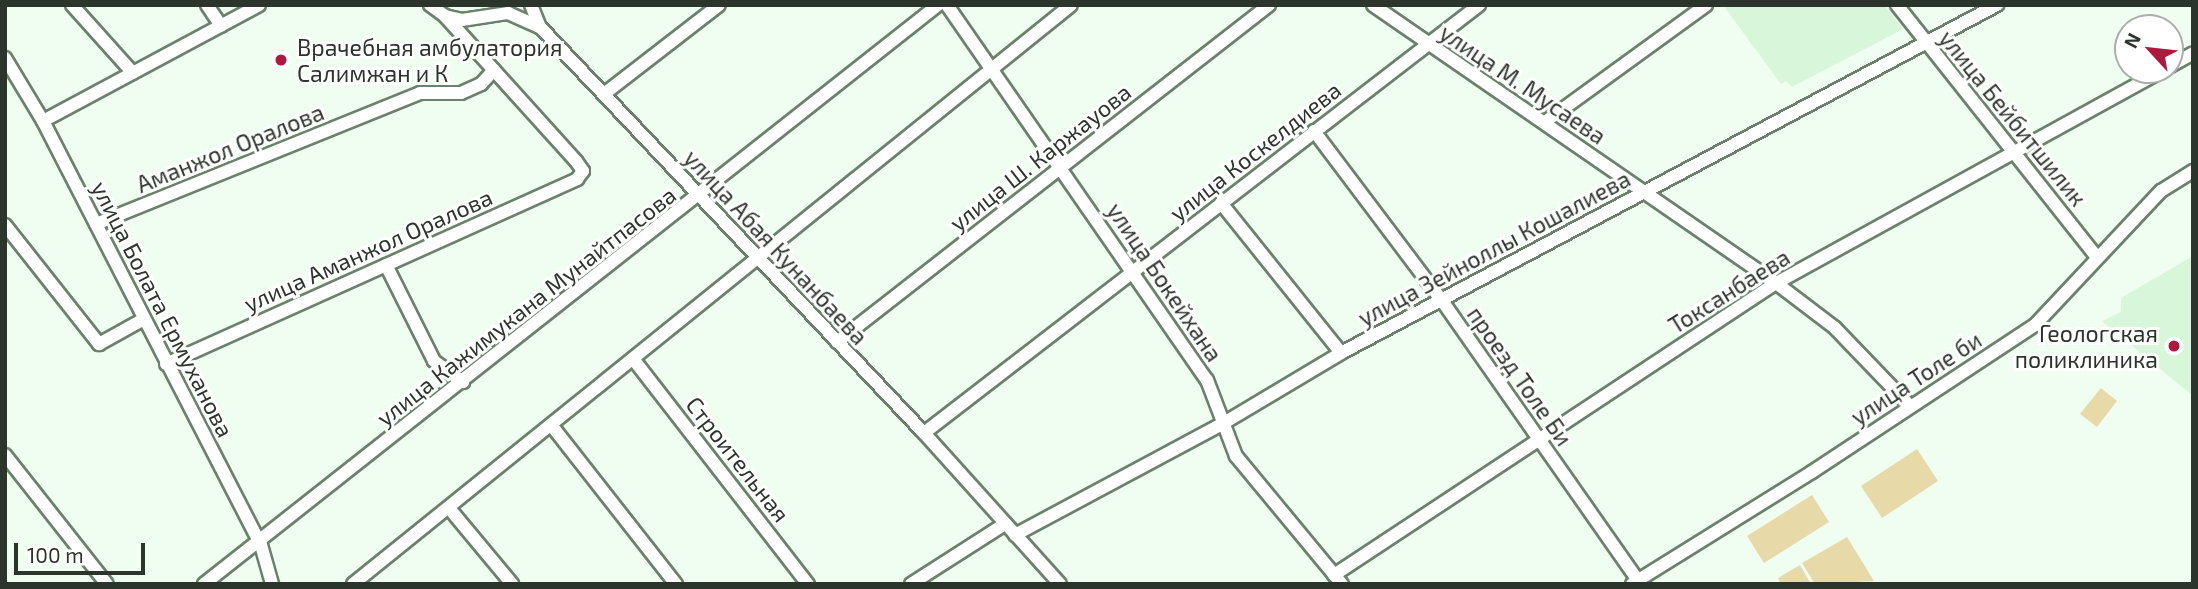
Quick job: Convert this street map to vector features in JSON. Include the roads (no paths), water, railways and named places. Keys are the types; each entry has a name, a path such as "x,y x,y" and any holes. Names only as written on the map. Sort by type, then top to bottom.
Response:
{"street":[{"path":"72,5 133,73"},
{"path":"208,5 221,26"},
{"path":"43,121 259,5"},
{"path":"430,5 445,16 494,70"},
{"path":"531,5 540,27"},
{"path":"604,94 719,5"},
{"name":"улица Кажимукана Мунайтпасова","path":"204,584 258,539 699,197 938,5"},
{"name":"улица Бокейхана","path":"947,5 1062,166 1207,380 1236,456 1338,579"},
{"path":"354,584 1071,5"},
{"name":"улица Ш. Каржауова","path":"837,342 1269,5"},
{"name":"улица М. Мусаева","path":"1373,5 1427,45 1545,122 1776,283 1835,328 1910,405"},
{"name":"улица Коскелдиева","path":"924,433 1479,5"},
{"path":"1545,122 1706,5"},
{"name":"улица Бейбитшилик","path":"1898,5 2097,257"},
{"name":"улица Зейноллы Кошалиева","path":"1015,535 1222,424 1341,354 1997,5"},
{"name":"улица Абая Кунанбаева","path":"445,16 462,20 511,9 540,27 757,260 924,433 1060,584"},
{"name":"улица Болата Ермуханова","path":"5,58 10,77 43,121 258,539 272,584"},
{"name":"улица Аманжол Оралова","path":"166,364 577,179 583,171 494,70"},
{"name":"Аманжол Оралова","path":"96,224 420,93 461,93 481,83 494,70"},
{"name":"Токсанбаева","path":"1338,579 1539,440 1776,283 2138,84"},
{"name":"проезд Толе Би","path":"1314,131 1443,302 1635,582"},
{"name":"улица Толе би","path":"1635,582 2035,325 2161,191 2193,170"},
{"path":"1221,203 1341,354"},
{"path":"5,225 99,344 144,320"},
{"path":"386,265 434,361 463,382"},
{"name":"Строительная","path":"634,360 808,584"},
{"path":"552,426 676,584"},
{"path":"5,455 107,584"},
{"path":"449,508 512,584"},
{"path":"911,584 1005,524"}],"place":[{"name":"Врачебная амбулатория Салимжан и К","path":"281,60"},
{"name":"Геологская поликлиника","path":"2174,346"}]}
